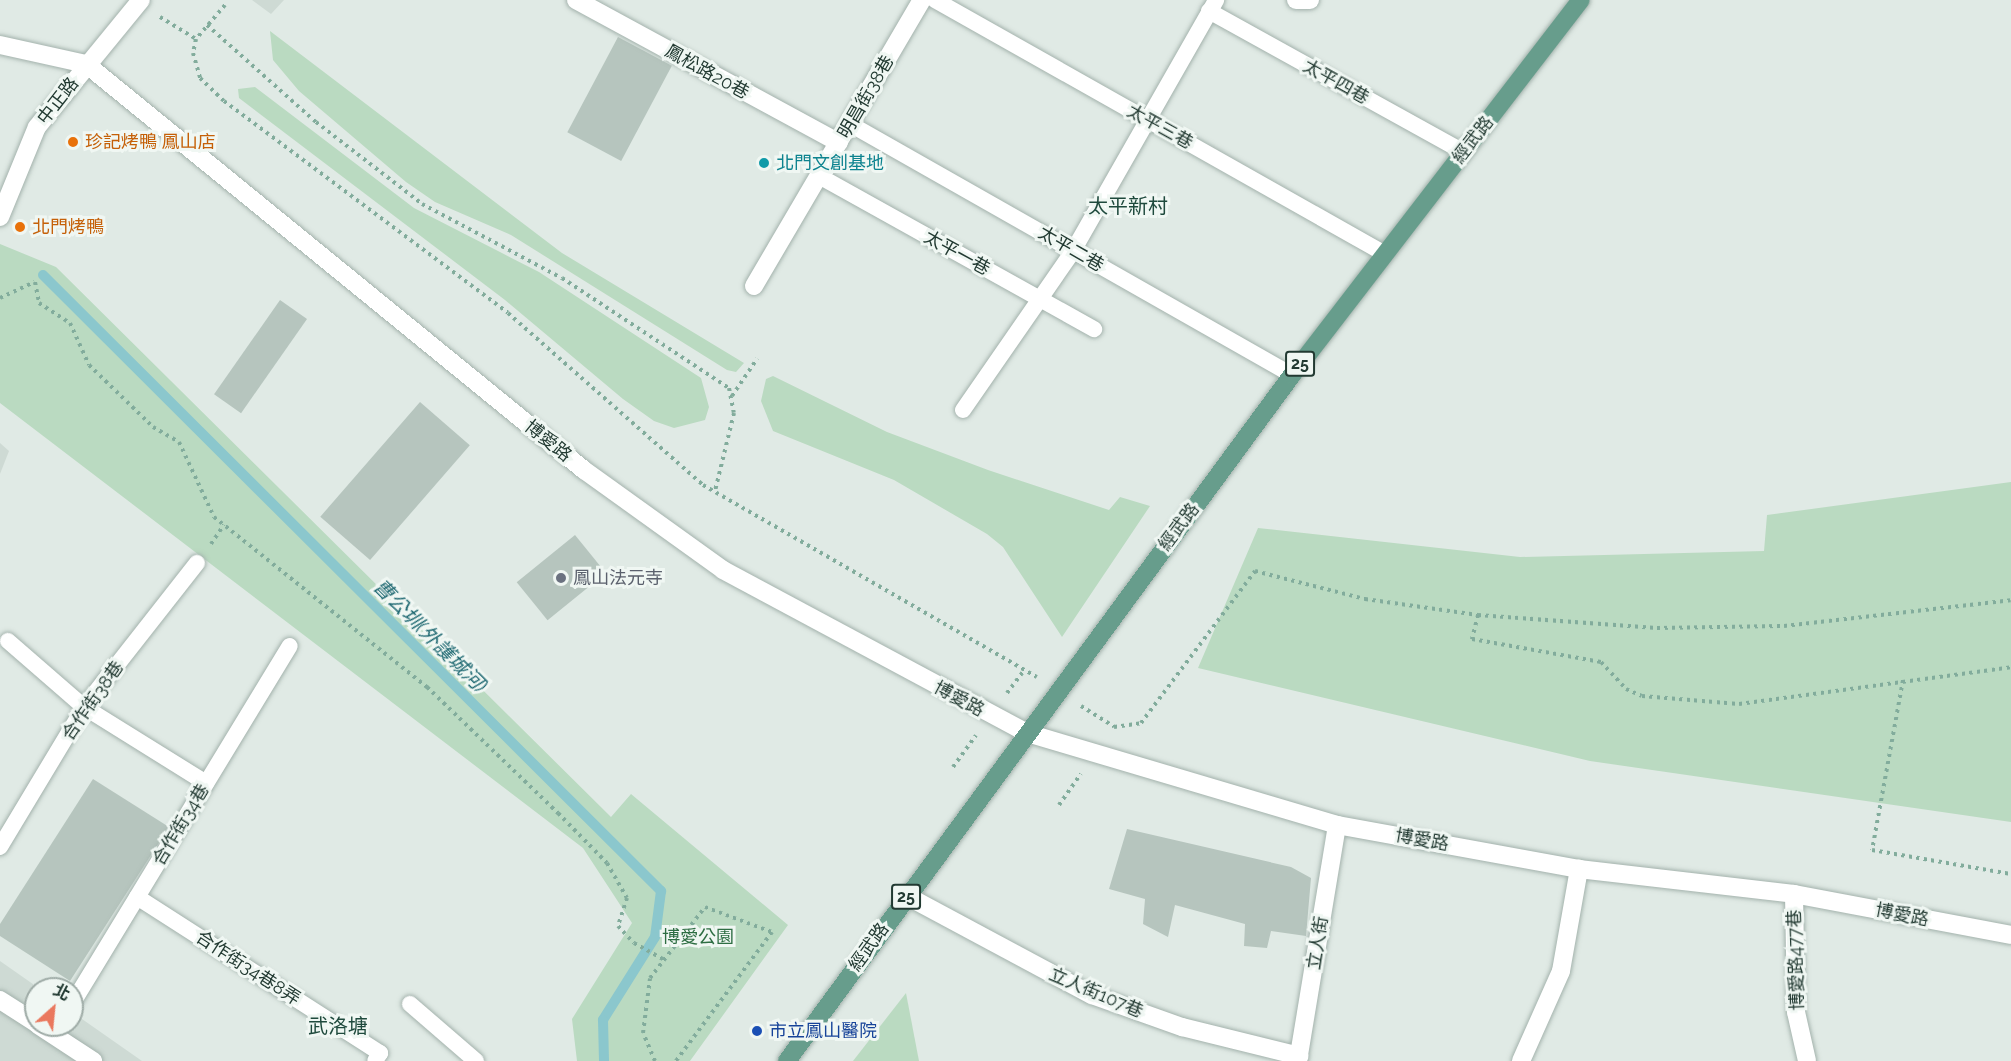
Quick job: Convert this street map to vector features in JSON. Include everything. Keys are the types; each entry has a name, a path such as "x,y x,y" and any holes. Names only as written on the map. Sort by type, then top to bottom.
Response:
{"main road":[{"name":"經武路","path":"787,1061 1292,375 1581,0"}],"street":[{"name":"鳳松路20巷","path":"576,0 839,143"},
{"name":"明昌街38巷","path":"754,286 922,0"},
{"path":"1296,0 1310,0"},
{"name":"中正路","path":"0,217 37,127 86,64 140,2"},
{"path":"0,45 86,64"},
{"name":"博愛路","path":"86,64 584,470 723,570 1027,733 1337,825 1579,868 1794,894 2011,935"},
{"name":"立人街","path":"1299,1059 1337,825"},
{"path":"1521,1061 1561,971 1579,868"},
{"name":"博愛路477巷","path":"1794,894 1796,1012 1807,1061"},
{"name":"立人街107巷","path":"907,896 1092,994 1182,1027 1299,1059"},
{"path":"0,1000 24,1014"},
{"path":"61,1037 93,1061"}],"lane":[{"name":"太平三巷","path":"935,0 1385,254"},
{"path":"963,410 1073,250 1213,6"},
{"name":"太平四巷","path":"1213,6 1463,152"},
{"name":"太平二巷","path":"850,124 1292,375"},
{"name":"太平一巷","path":"819,176 1094,329"},
{"name":"合作街38巷","path":"0,847 84,707 197,563"},
{"path":"8,641 84,707 206,783"},
{"name":"合作街34巷","path":"84,984 290,646"},
{"name":"合作街34巷8弄","path":"137,897 380,1053 375,1061"},
{"path":"411,1004 476,1061"}],"path":[{"path":"140,2 196,39"},
{"path":"225,5 196,39 193,53 200,78 224,100 508,313 715,491 1025,669"},
{"path":"207,25 316,122 413,198 562,278 705,369 732,396 734,413 715,491"},
{"path":"0,298 35,282 39,303 70,323 89,365 153,427 179,442 214,517 427,687 558,813 607,863 627,898 618,926 634,943 665,960"},
{"path":"732,396 757,359"},
{"path":"1114,727 1141,723 1255,571 1365,599 1478,615 1657,628 1784,626 2011,600"},
{"path":"1478,615 1472,639 1601,662 1626,689 1642,696 1739,704 1903,679 2011,667"},
{"path":"1903,679 1872,850 2011,874"},
{"path":"655,1061 644,1033 643,1005 650,978 705,907 772,932 676,1061"}],"shaded area":[{"path":"252,0 284,0 271,14"},
{"path":"0,443 9,451 0,474"},
{"path":"0,961 24,978 24,1037 84,1037 84,1020 142,1061 0,1061"}],"green space":[{"path":"270,31 562,253 744,363 736,372 727,370 511,235 435,202 406,182 299,91 273,60"},
{"path":"255,87 414,208 539,272 701,378 709,407 705,420 674,428 654,421 623,399 505,300 239,98 238,89"},
{"name":"博愛公園","path":"0,244 56,267 611,817 631,794 788,925 690,1061 577,1061 572,1019 632,923 583,848 0,403"},
{"path":"773,376 887,432 988,470 1109,510 1120,497 1150,506 1062,637 1003,547 987,534 894,480 773,431 761,401 766,379"},
{"path":"2011,482 2011,822 1590,761 1198,668 1258,528 1520,557 1764,551 1767,515"},
{"path":"906,993 919,1061 853,1061"}],"building":[{"path":"618,37 672,66 621,161 567,132"},
{"path":"280,300 307,319 241,413 214,394"},
{"path":"420,402 470,445 370,560 320,517"},
{"name":"鳳山法元寺","path":"575,535 606,573 548,620 517,582"},
{"path":"93,779 169,827 73,977 64,977 0,936 0,924"},
{"path":"1127,829 1291,867 1311,878 1306,936 1271,931 1267,948 1244,946 1245,924 1175,905 1168,937 1143,924 1145,899 1109,889"}],"waterway":[{"name":"曹公圳(外護城河)","path":"43,275 661,891 655,937 603,1020 604,1061"}],"place":[{"name":"珍記烤鴨 鳳山店","path":"73,142"},
{"name":"北門文創基地","path":"764,163"},
{"name":"北門烤鴨","path":"20,227"},
{"name":"鳳山法元寺","path":"561,578"},
{"name":"市立鳳山醫院","path":"757,1031"}],"district":[{"name":"太平新村","path":"1128,206"},
{"name":"武洛塘","path":"338,1026"}]}
